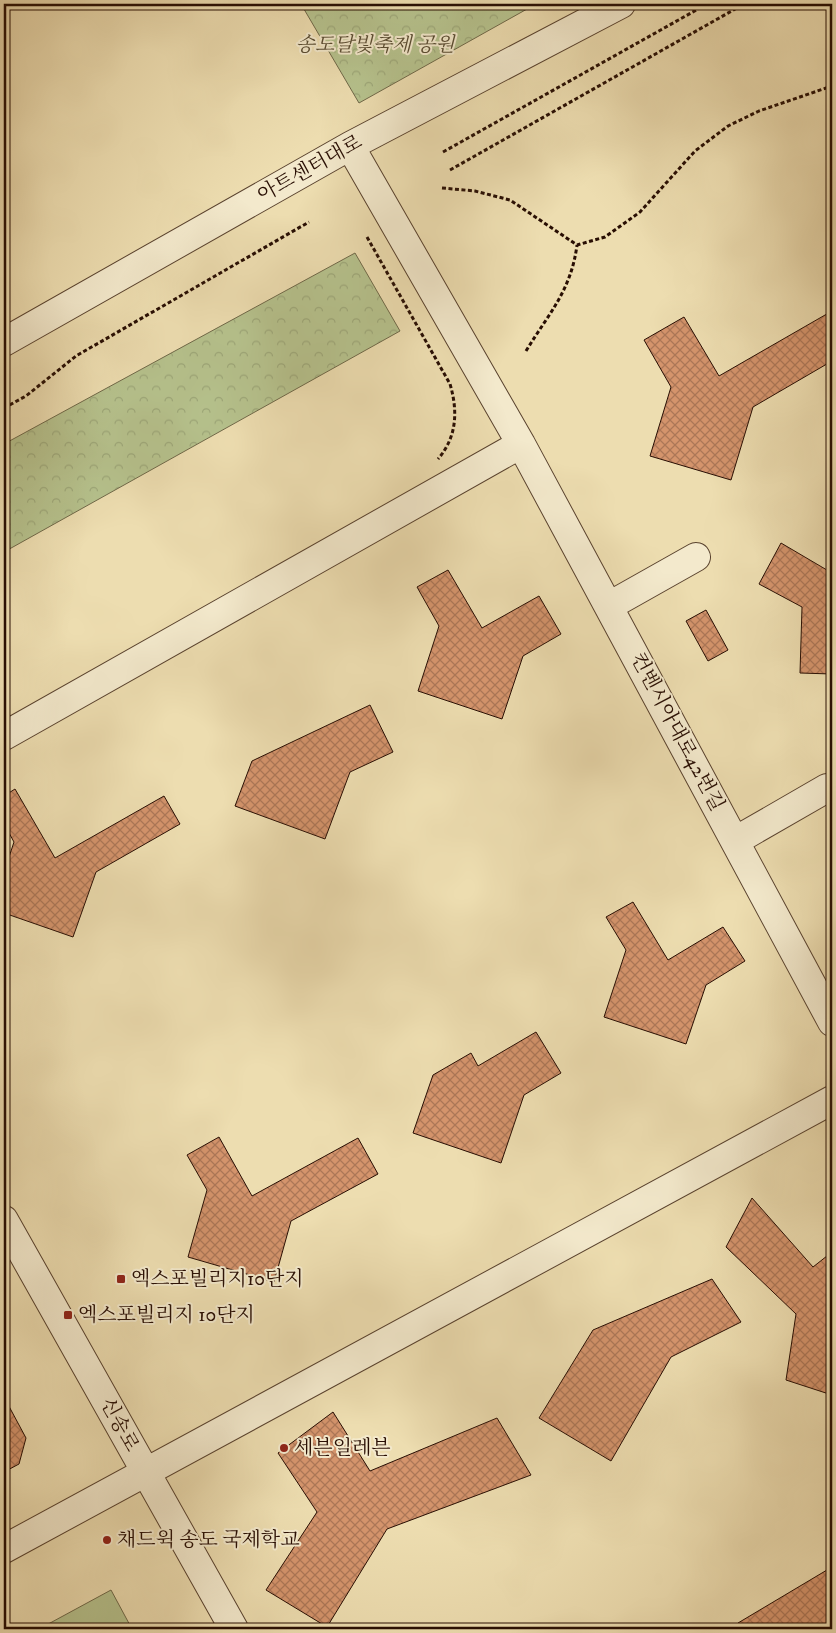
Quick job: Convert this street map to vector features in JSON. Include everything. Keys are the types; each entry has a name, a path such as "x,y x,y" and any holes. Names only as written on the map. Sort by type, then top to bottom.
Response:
{"street":[{"name":"아트센터대로","path":"4,342 350,146 621,4"},
{"name":"컨벤시아대로42번길","path":"350,146 521,444 832,1022"},
{"path":"4,736 521,444"},
{"path":"609,606 696,557"},
{"path":"736,841 827,788"},
{"path":"4,1549 832,1100"},
{"name":"신송로","path":"4,1220 234,1629"}],"path":[{"path":"443,152 708,4"},
{"path":"450,170 744,4"},
{"path":"442,188 475,191 510,200 578,245 605,237 640,212 695,151 728,126 759,111 832,86"},
{"path":"4,408 26,396 76,356 309,222"},
{"path":"367,237 450,384 455,402 456,418 451,436 442,454 435,462"},
{"path":"526,351 566,289 575,266 578,245"}],"green space":[{"name":"송도달빛축제 공원","path":"301,4 536,4 359,103"},
{"path":"355,253 400,331 4,552 4,444"},
{"path":"111,1590 132,1629 39,1629"}],"building":[{"path":"832,311 832,361 753,407 731,480 650,456 671,387 644,340 684,317 719,376"},
{"path":"781,543 832,573 832,674 800,673 802,607 759,584"},
{"path":"448,570 482,628 539,596 561,634 523,656 502,719 418,691 439,626 417,587"},
{"path":"706,610 728,650 708,661 686,621"},
{"path":"370,705 393,752 350,772 325,839 235,806 252,761"},
{"path":"15,789 55,858 164,796 180,824 96,872 73,937 4,913 4,872 14,842 4,824 4,796"},
{"path":"633,902 668,960 723,927 745,961 706,985 686,1044 604,1017 626,950 606,917"},
{"path":"536,1032 561,1073 524,1095 501,1163 413,1133 433,1075 471,1053 478,1066"},
{"path":"219,1137 252,1196 358,1138 378,1174 291,1221 274,1282 188,1257 207,1190 187,1155"},
{"path":"752,1198 813,1267 832,1252 832,1395 786,1380 796,1314 726,1247"},
{"path":"712,1279 741,1322 671,1357 611,1461 539,1418 593,1330"},
{"path":"4,1397 26,1438 19,1464 4,1472"},
{"path":"333,1412 370,1471 497,1418 531,1475 387,1529 327,1627 266,1590 317,1512 278,1453"},
{"path":"832,1567 832,1629 735,1629 738,1623"}],"place":[{"name":"엑스포빌리지10단지","path":"121,1279"},
{"name":"엑스포빌리지 10단지","path":"68,1315"},
{"name":"세븐일레븐","path":"284,1448"},
{"name":"채드윅 송도 국제학교","path":"107,1540"}]}
